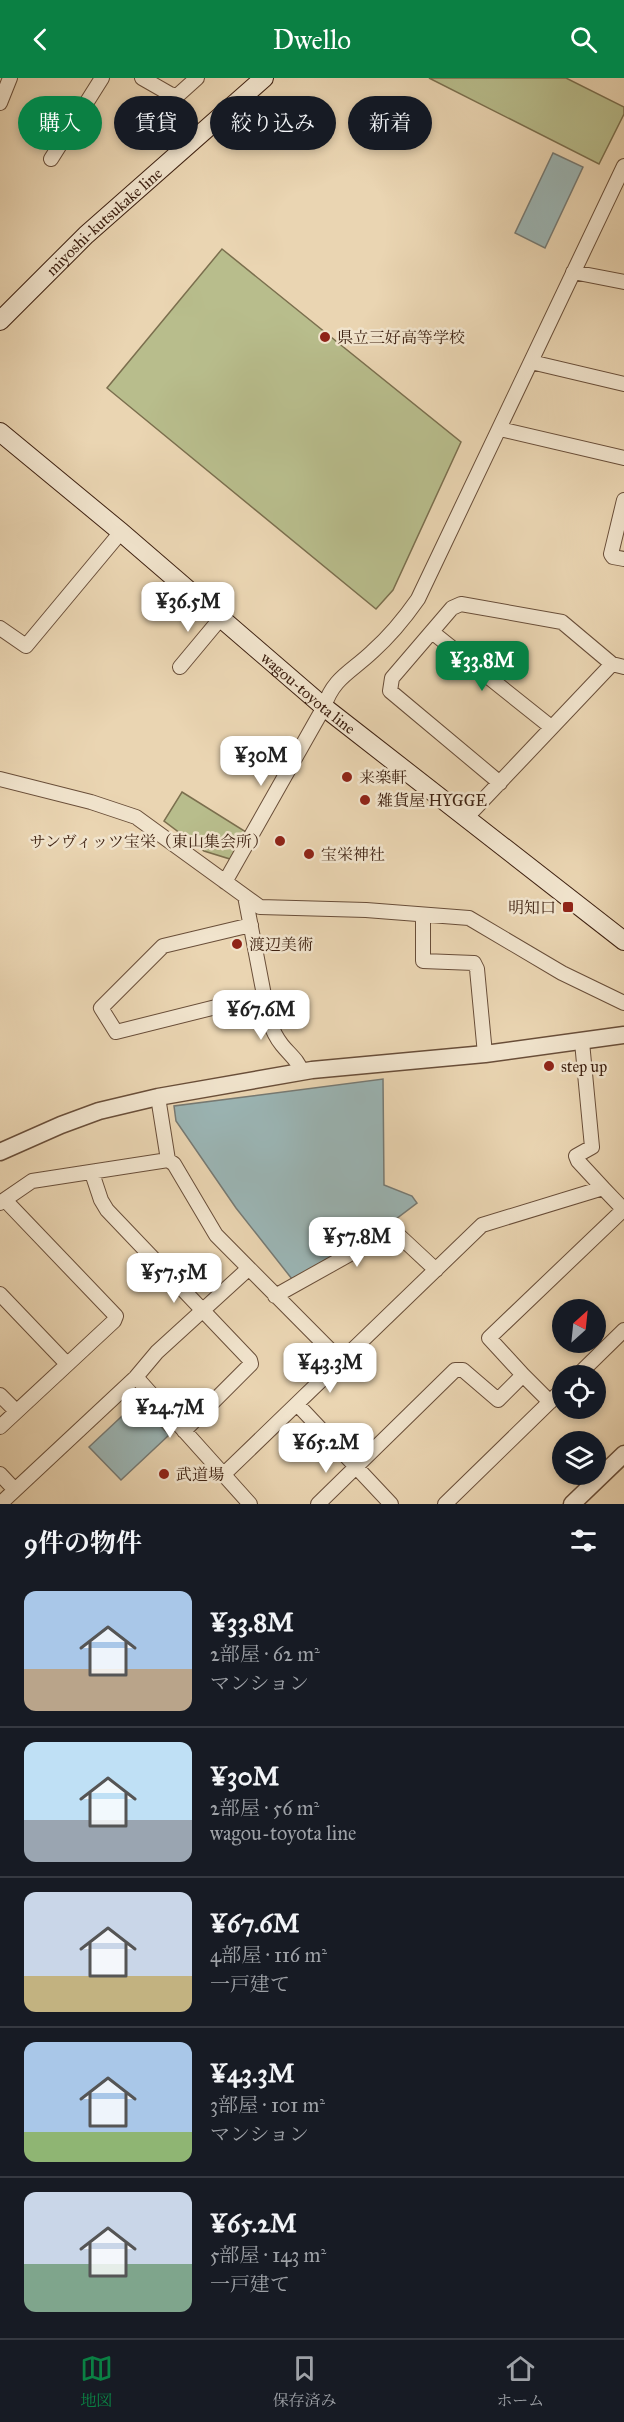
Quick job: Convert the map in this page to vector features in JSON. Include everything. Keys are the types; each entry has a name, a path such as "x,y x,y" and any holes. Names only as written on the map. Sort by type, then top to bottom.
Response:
{"main road":[{"name":"miyoshi-kutsukake line","path":"0,321 86,235 264,78"},
{"name":"wagou-toyota line","path":"0,432 324,708 624,941"}],"street":[{"path":"0,103 10,78"},
{"path":"51,159 102,78"},
{"path":"142,78 177,96 197,78"},
{"path":"225,882 324,708 329,692 338,680 399,626 418,599 573,272 620,185 624,166"},
{"path":"573,272 624,282"},
{"path":"531,362 624,384"},
{"path":"500,429 624,458"},
{"path":"624,500 611,554 613,557 624,559"},
{"path":"1,631 26,646 120,532"},
{"path":"466,818 500,783 551,727 618,666 562,622 461,604 453,608 392,678 390,691 500,783"},
{"path":"180,667 220,619"},
{"path":"432,633 551,727"},
{"path":"0,779 91,802 136,817 260,907 366,910 469,918 562,973 624,1003"},
{"path":"245,896 270,1026 281,1044 299,1063 302,1072"},
{"path":"423,916 423,961 474,963 477,969 485,1054"},
{"path":"252,925 163,946 101,1008 116,1032 264,995"},
{"path":"0,1152 99,1111 158,1097 302,1072 485,1054 624,1035"},
{"path":"445,1504 550,1402 489,1338 624,1209 578,1161 576,1156 592,1147 582,1042"},
{"path":"158,1097 168,1160"},
{"path":"0,1427 114,1321 116,1316 2,1202 32,1181 168,1160 174,1164 216,1235 341,1361"},
{"path":"92,1173 101,1200 107,1210 251,1364 184,1431"},
{"path":"223,1475 482,1225 606,1191 624,1192"},
{"path":"275,1296 393,1230 436,1270"},
{"path":"0,1504 136,1377 157,1352 248,1269"},
{"path":"0,1294 67,1364"},
{"path":"588,1365 624,1330"},
{"path":"318,1504 455,1370 463,1370 498,1400 523,1375"},
{"path":"136,1377 250,1504"},
{"path":"0,1395 16,1411"},
{"path":"297,1404 391,1504"},
{"path":"572,1504 624,1454"},
{"path":"0,1474 15,1490"}],"green space":[{"path":"429,78 566,78 624,107 624,114 599,164"},
{"path":"222,249 461,442 393,590 376,609 107,388"},
{"path":"182,792 246,832 230,859 204,851 164,821"}],"water":[{"path":"553,153 583,167 545,248 515,233"},
{"path":"383,1079 384,1185 412,1196 417,1203 380,1231 292,1279 236,1208 176,1121 174,1106"},
{"path":"137,1402 169,1435 121,1480 89,1447"}],"place":[{"name":"県立三好高等学校","path":"325,337"},
{"name":"来楽軒","path":"347,777"},
{"name":"雑貨屋 HYGGE","path":"365,800"},
{"name":"サンヴィッツ宝栄（東山集会所）","path":"280,841"},
{"name":"宝栄神社","path":"309,854"},
{"name":"明知口","path":"568,907"},
{"name":"渡辺美術","path":"237,944"},
{"name":"step up","path":"549,1066"},
{"name":"武道場","path":"164,1474"}]}
